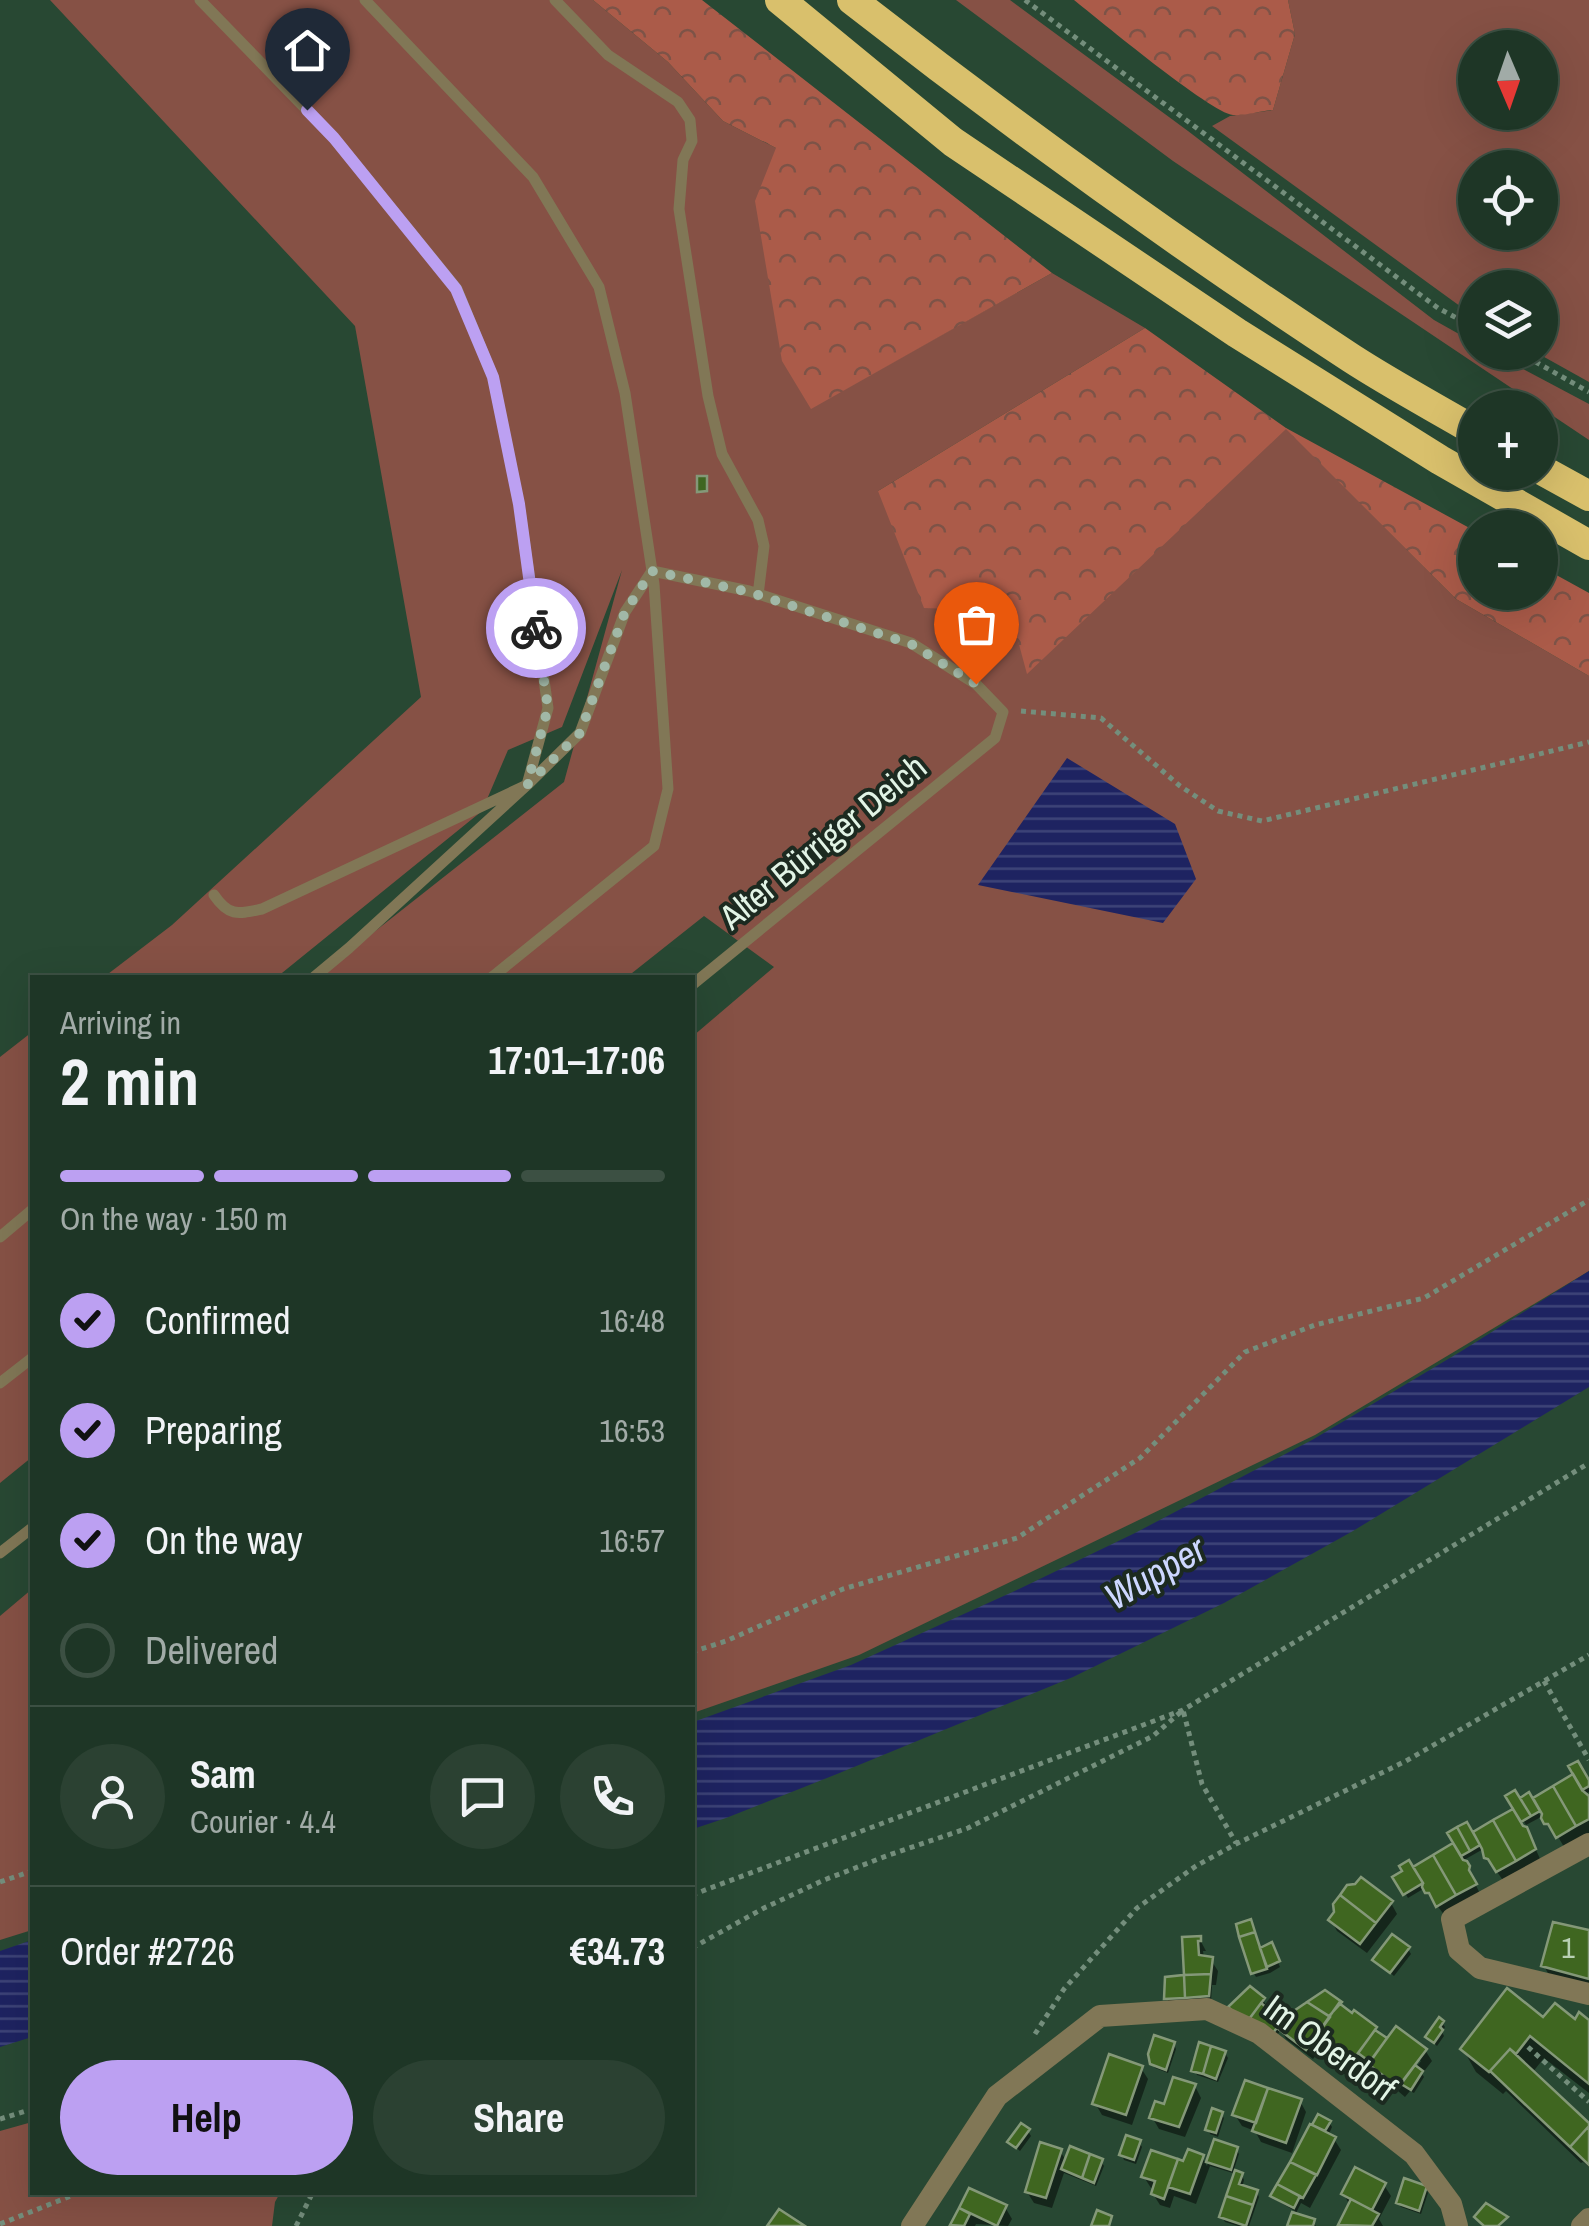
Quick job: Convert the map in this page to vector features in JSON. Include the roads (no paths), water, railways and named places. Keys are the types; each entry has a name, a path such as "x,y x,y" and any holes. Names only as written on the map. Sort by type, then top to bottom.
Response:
{"highway":[{"path":"780,0 984,163 1237,333 1440,460 1589,545"},
{"path":"852,0 1160,229 1354,360 1458,421"},
{"path":"1558,479 1589,496"}],"street":[{"path":"1589,1844 1452,1919 1459,1950 1480,1968 1589,1994"},
{"name":"Im Oberdorf","path":"912,2226 996,2096 1100,2016 1207,2009 1259,2034 1414,2154 1451,2204 1457,2226"},
{"path":"1582,2226 1589,2219"}],"lane":[{"path":"200,0 334,138 456,289 493,377 522,523 548,708 527,785 262,909 238,914 222,907 214,895"},
{"path":"365,0 534,177 599,287 625,393 652,571 668,789 654,846 495,975"},
{"path":"555,0 608,55 678,102 690,120 692,141 683,160 680,209 708,396 722,454 758,520 764,546 758,594 652,571"},
{"path":"317,975 580,733 625,612 652,571"},
{"name":"Alter Bürriger Deich","path":"695,983 995,738 1003,712 976,684 911,644 758,594"},
{"path":"0,1237 30,1212"},
{"path":"0,1383 30,1360"},
{"path":"0,1553 30,1530"}],"water":[{"path":"1067,758 1175,824 1196,879 1163,923 978,885"},
{"name":"Wupper","path":"1589,1271 1589,1387 1353,1531 1224,1603 1073,1677 695,1828 695,1721 851,1665 1019,1589 1312,1440"},
{"path":"30,1941 30,2038 0,2047 0,1951"}]}
